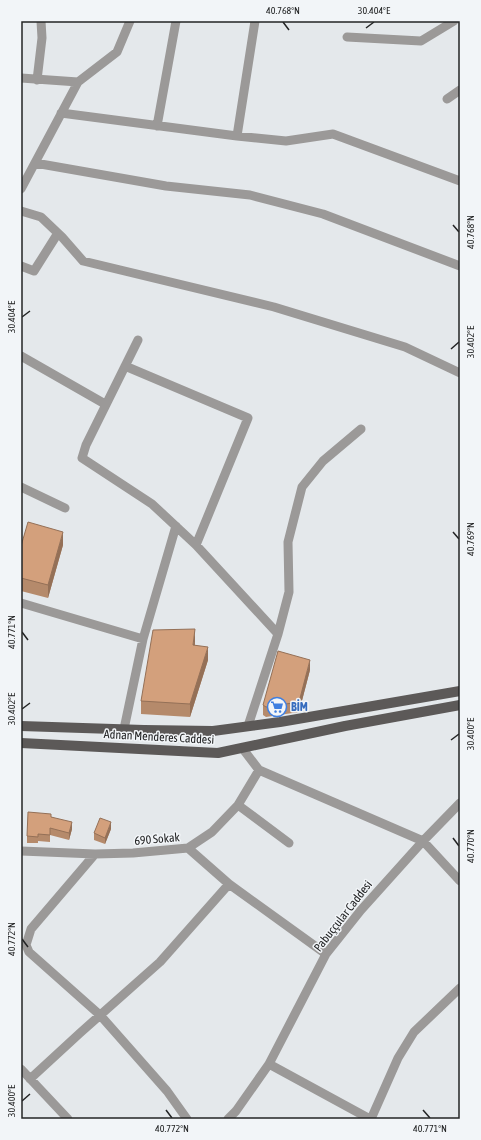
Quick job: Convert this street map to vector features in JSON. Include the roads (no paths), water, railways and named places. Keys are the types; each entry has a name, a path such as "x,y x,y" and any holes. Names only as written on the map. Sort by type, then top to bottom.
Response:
{"main road":[{"name":"Adnan Menderes Caddesi","path":"21,726 213,731 280,722 460,691"},
{"name":"Adnan Menderes Caddesi","path":"21,744 218,753 243,749 345,726 460,705"}],"street":[{"path":"37,80 42,38 42,21"},
{"path":"21,189 78,82 117,52 130,21"},
{"path":"158,126 176,21"},
{"path":"237,136 256,21"},
{"path":"347,37 421,41 455,21 460,29"},
{"path":"21,78 78,82"},
{"path":"447,98 460,90"},
{"path":"61,114 286,141 333,134 460,181"},
{"path":"35,163 166,186 250,195 323,214 460,266"},
{"path":"21,211 41,217 58,233 82,261 274,307 405,347 460,373"},
{"path":"21,266 34,271 58,233"},
{"path":"138,340 105,404 86,445 82,458 152,504 196,545 278,634"},
{"path":"22,358 105,404"},
{"path":"125,366 248,418 196,545"},
{"path":"248,726 278,634 289,592 288,542 302,487 323,461 361,429"},
{"path":"21,487 65,508"},
{"path":"124,729 143,639 176,526"},
{"path":"21,603 143,639"},
{"path":"243,749 259,770 423,841 460,881"},
{"name":"690 Sokak","path":"21,852 95,854 133,853 188,848 212,832 238,804 259,770"},
{"name":"Pabuççular Caddesi","path":"228,1119 236,1111 269,1064 326,954 361,910 423,841 460,803"},
{"path":"238,804 289,843"},
{"path":"188,848 229,884 326,954"},
{"path":"95,854 31,929 26,944 29,952 100,1016 167,1090 187,1119"},
{"path":"30,1079 160,962 229,884"},
{"path":"269,1064 371,1119 398,1058 414,1032 458,992"},
{"path":"21,1069 68,1119"}],"place":[{"name":"BİM","path":"277,707"}]}
